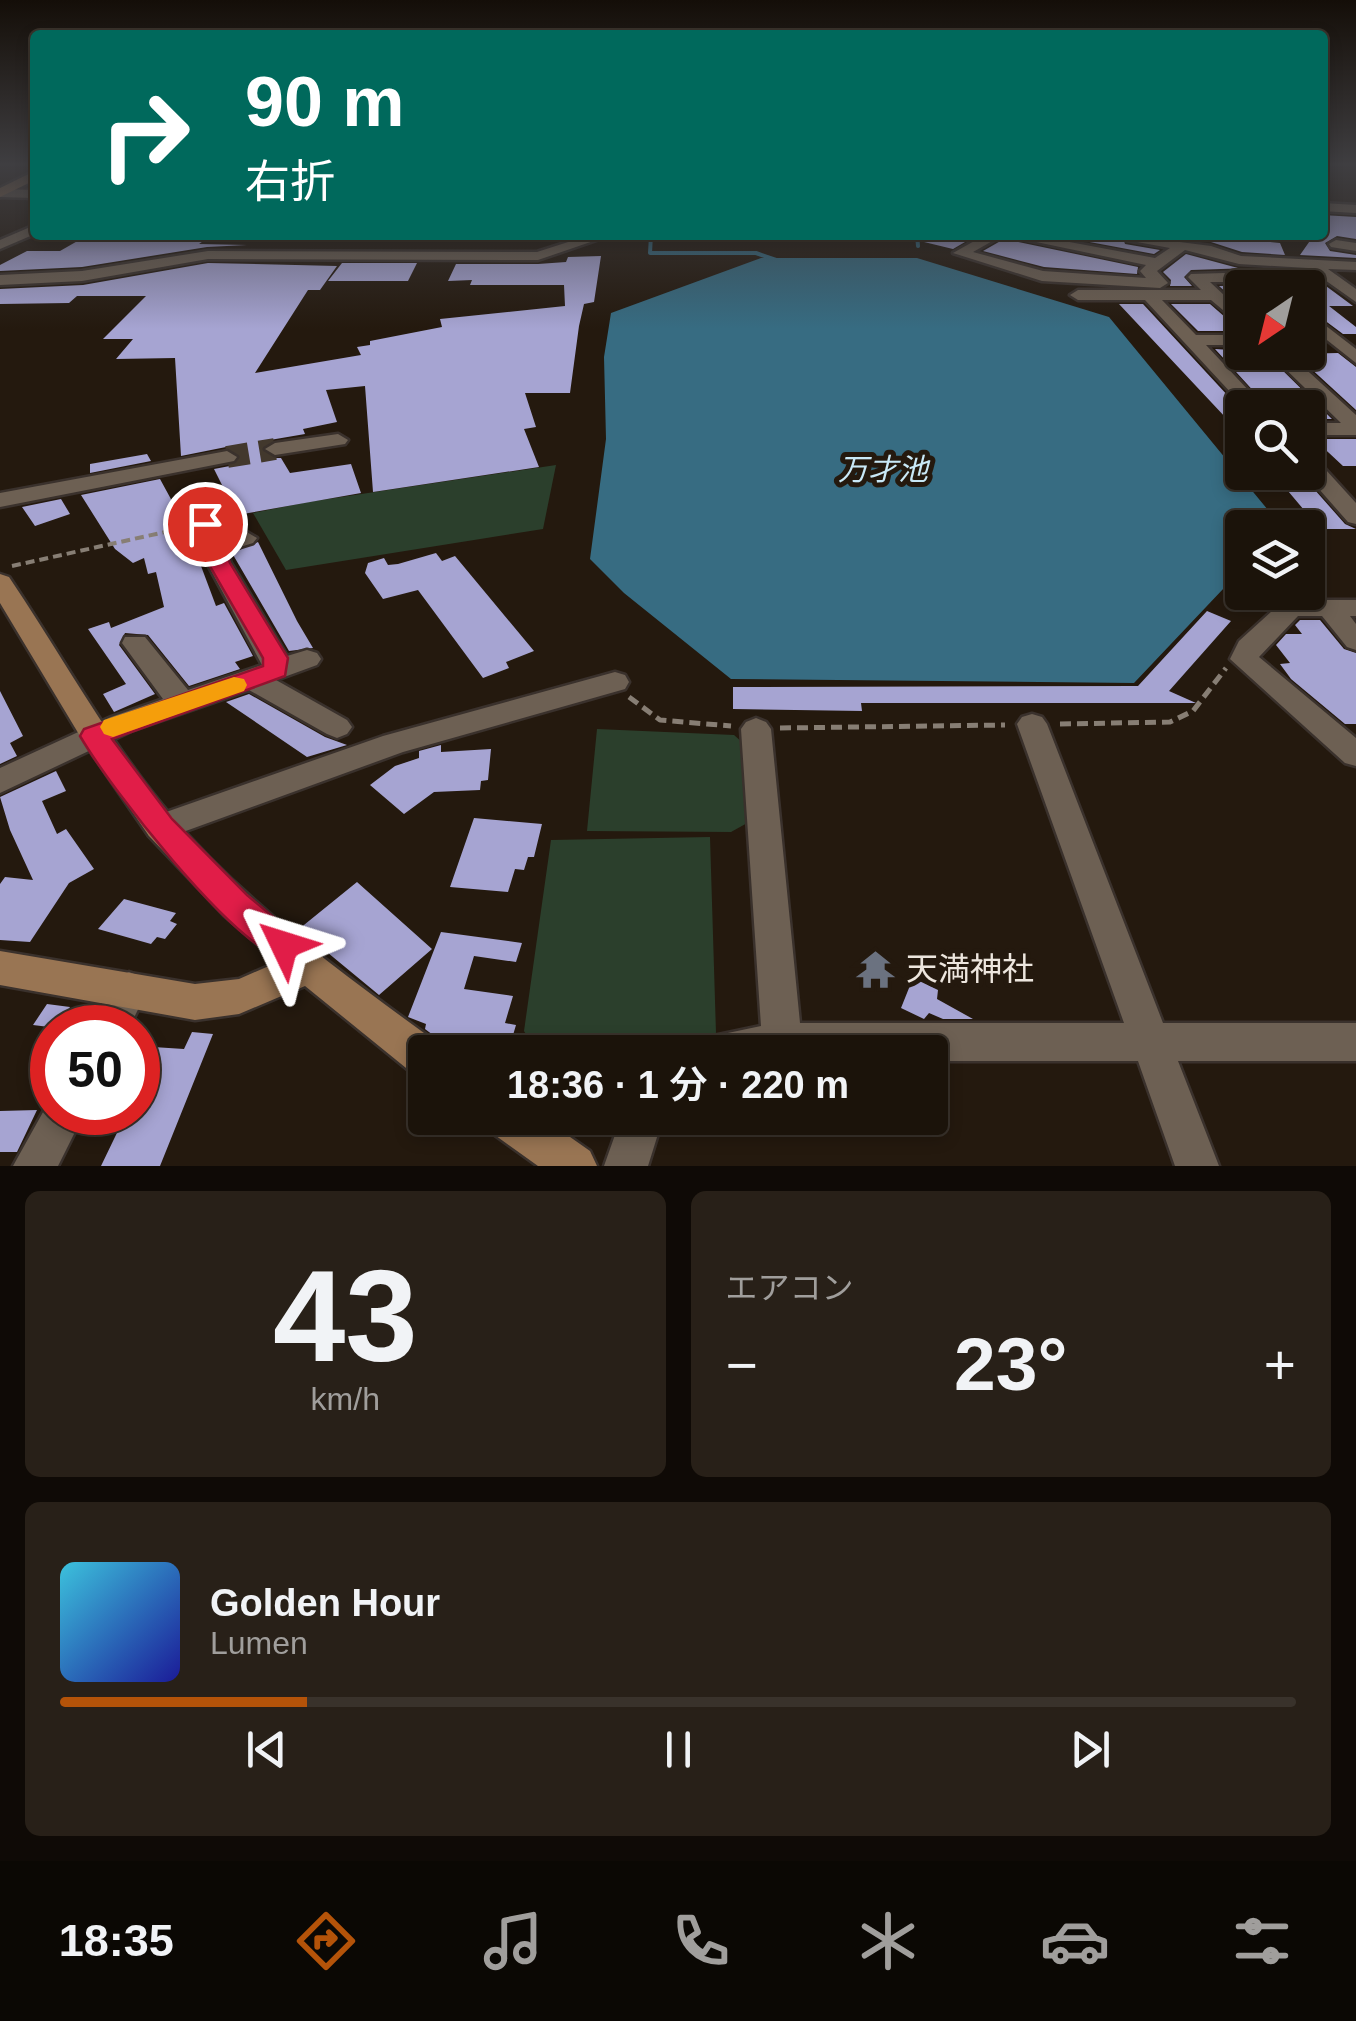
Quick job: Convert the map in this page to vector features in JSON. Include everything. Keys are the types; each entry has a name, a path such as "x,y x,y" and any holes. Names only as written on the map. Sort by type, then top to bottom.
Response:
{"main road":[{"path":"1,581 94,736 161,828 236,904 307,966 408,1045"},
{"path":"0,968 195,1002 222,1003 267,987 307,966"},
{"path":"531,1135 574,1166"}],"street":[{"path":"0,245 30,230"},
{"path":"390,256 400,240"},
{"path":"426,256 434,240"},
{"path":"0,280 82,276 208,255 538,256 588,240"},
{"path":"986,240 960,253 1042,276 1160,283 1148,271 1181,246"},
{"path":"1074,240 1156,263"},
{"path":"1154,240 1211,250 1239,260 1356,266"},
{"path":"1211,250 1224,240"},
{"path":"1336,244 1356,247"},
{"path":"138,264 172,245"},
{"path":"1239,260 1251,270"},
{"path":"1042,276 1054,261"},
{"path":"1307,261 1356,297"},
{"path":"1225,279 1196,277 1225,305"},
{"path":"1149,295 1239,390"},
{"path":"1078,296 1215,295"},
{"path":"1325,332 1356,358"},
{"path":"1192,340 1225,340"},
{"path":"1325,341 1356,341"},
{"path":"1295,370 1356,428"},
{"path":"1325,429 1356,428"},
{"path":"275,449 338,440"},
{"path":"0,500 227,457"},
{"path":"1325,483 1356,518"},
{"path":"246,527 209,536 275,658 264,675"},
{"path":"1356,641 1342,608 1291,608 1249,647 1244,658 1356,755"},
{"path":"135,643 183,704"},
{"path":"0,780 94,736 308,658"},
{"path":"264,675 337,727"},
{"path":"161,828 394,744 616,682"},
{"path":"1032,724 1198,1166"},
{"path":"756,729 781,1035"},
{"path":"120,1005 129,989"},
{"path":"948,1042 1356,1042"},
{"path":"36,1166 52,1135"},
{"path":"626,1166 636,1135"}],"path":[{"path":"1,581 246,527"},
{"path":"616,682 638,707 660,720 756,729 1170,722 1184,718 1226,667 1244,658"}],"green space":[{"path":"556,465 543,529 286,570 253,513 308,502"},
{"path":"597,729 734,735 743,743 749,822 731,832 587,831"},
{"path":"710,837 716,1033 526,1035 551,840"}],"water":[{"name":"万才池","path":"761,258 917,258 1109,317 1225,458 1225,490 1252,490 1268,510 1225,510 1225,587 1134,683 731,679 624,593 590,559 606,439 604,357 611,313"}],"building":[{"path":"1328,220 1356,220 1356,239 1337,236 1325,243 1330,251 1356,258 1300,255 1310,240 1328,240"},
{"path":"79,240 205,240 199,244 247,245 207,247 82,267 0,271 0,265 27,251 60,251"},
{"path":"924,240 968,240 953,249"},
{"path":"1009,240 1138,267 1137,274 1044,267 983,251"},
{"path":"1079,240 1124,240 1125,244 1160,250 1154,254"},
{"path":"1195,240 1280,243 1285,255 1242,252"},
{"path":"1186,254 1251,268 1191,270 1184,277 1192,286 1170,286 1171,280 1163,272"},
{"path":"601,256 594,302 584,304 579,326 570,393 525,393 536,427 524,429 539,467 373,492 365,386 326,390 337,422 303,429 305,434 270,440 261,450 281,458 290,473 351,464 361,493 237,515 214,469 235,465 239,454 226,447 181,456 175,358 116,359 133,339 103,339 146,296 77,296 69,303 0,304 0,289 83,285 208,263 337,266 320,290 308,290 255,373 361,355 357,347 370,345 370,341 442,327 440,319 565,306 564,285 470,285 472,280 448,281 456,264 538,264 566,262 568,257"},
{"path":"342,263 417,263 408,281 328,281"},
{"path":"1325,285 1353,306 1329,306 1356,327 1356,334 1343,334 1325,321"},
{"path":"1119,304 1143,304 1225,393 1225,417"},
{"path":"1171,304 1210,304 1225,317 1225,331 1198,331"},
{"path":"1325,353 1338,353 1356,367 1356,410 1312,370 1325,370"},
{"path":"1234,370 1282,370 1303,390 1253,390"},
{"path":"1325,439 1356,439 1356,466 1343,466 1325,449"},
{"path":"147,454 151,461 90,473 90,464"},
{"path":"160,479 172,501 167,539 189,534 216,606 224,603 253,656 235,662 240,669 189,686 148,635 125,633 119,645 155,694 114,712 103,694 126,684 88,629 109,622 111,628 164,607 156,572 148,574 144,558 133,563 115,549 81,495"},
{"path":"1287,490 1315,490 1345,524 1356,529 1325,529 1325,510 1304,510"},
{"path":"61,499 70,514 35,526 22,507"},
{"path":"258,542 313,648 289,651 232,553"},
{"path":"436,553 442,561 455,556 534,651 506,662 509,668 483,678 418,590 383,599 365,573 368,563 384,558 388,565"},
{"path":"1207,611 1231,621 1169,691 1196,703 861,703 862,711 733,709 733,687 1138,686"},
{"path":"1300,620 1320,620 1344,649 1356,653 1356,724 1345,724 1291,679 1280,664 1290,663 1276,645 1286,634 1302,634 1295,625"},
{"path":"0,691 23,736 10,743 17,756 0,764"},
{"path":"249,694 325,737 347,745 307,757 226,702"},
{"path":"441,745 441,752 491,749 488,780 481,781 480,790 434,792 404,814 370,785 395,766 419,758 419,751"},
{"path":"56,771 66,791 42,801 57,834 66,829 94,869 69,883 30,942 0,940 0,884 5,877 33,880 0,797"},
{"path":"474,818 542,824 534,857 528,857 524,870 515,869 508,892 450,887"},
{"path":"357,882 432,949 379,995 299,929"},
{"path":"124,899 176,913 170,921 177,924 165,939 157,937 151,944 98,929"},
{"path":"441,932 522,943 516,962 474,956 464,989 513,996 505,1023 516,1025 513,1035 433,1035 425,1029 426,1024 408,1017"},
{"path":"913,978 938,990 937,999 973,1019 943,1019 929,1013 924,1019 901,1008"},
{"path":"192,1032 213,1034 160,1166 101,1166 116,1135 160,1135 160,1047 184,1049"},
{"path":"30,1110 30,1125 17,1152 0,1152 0,1111"}],"waterway":[{"path":"651,240 650,253 756,253 776,260"},
{"path":"917,240 918,246"}],"tunnel":[{"path":"227,457 275,449"}],"slow traffic":[{"path":"113,727 234,685"}],"place":[{"name":"天満神社","path":"876,969"}],"route":[{"path":"205,524 219,563 275,658 276,670 94,736 161,828 236,904 284,945"}]}
